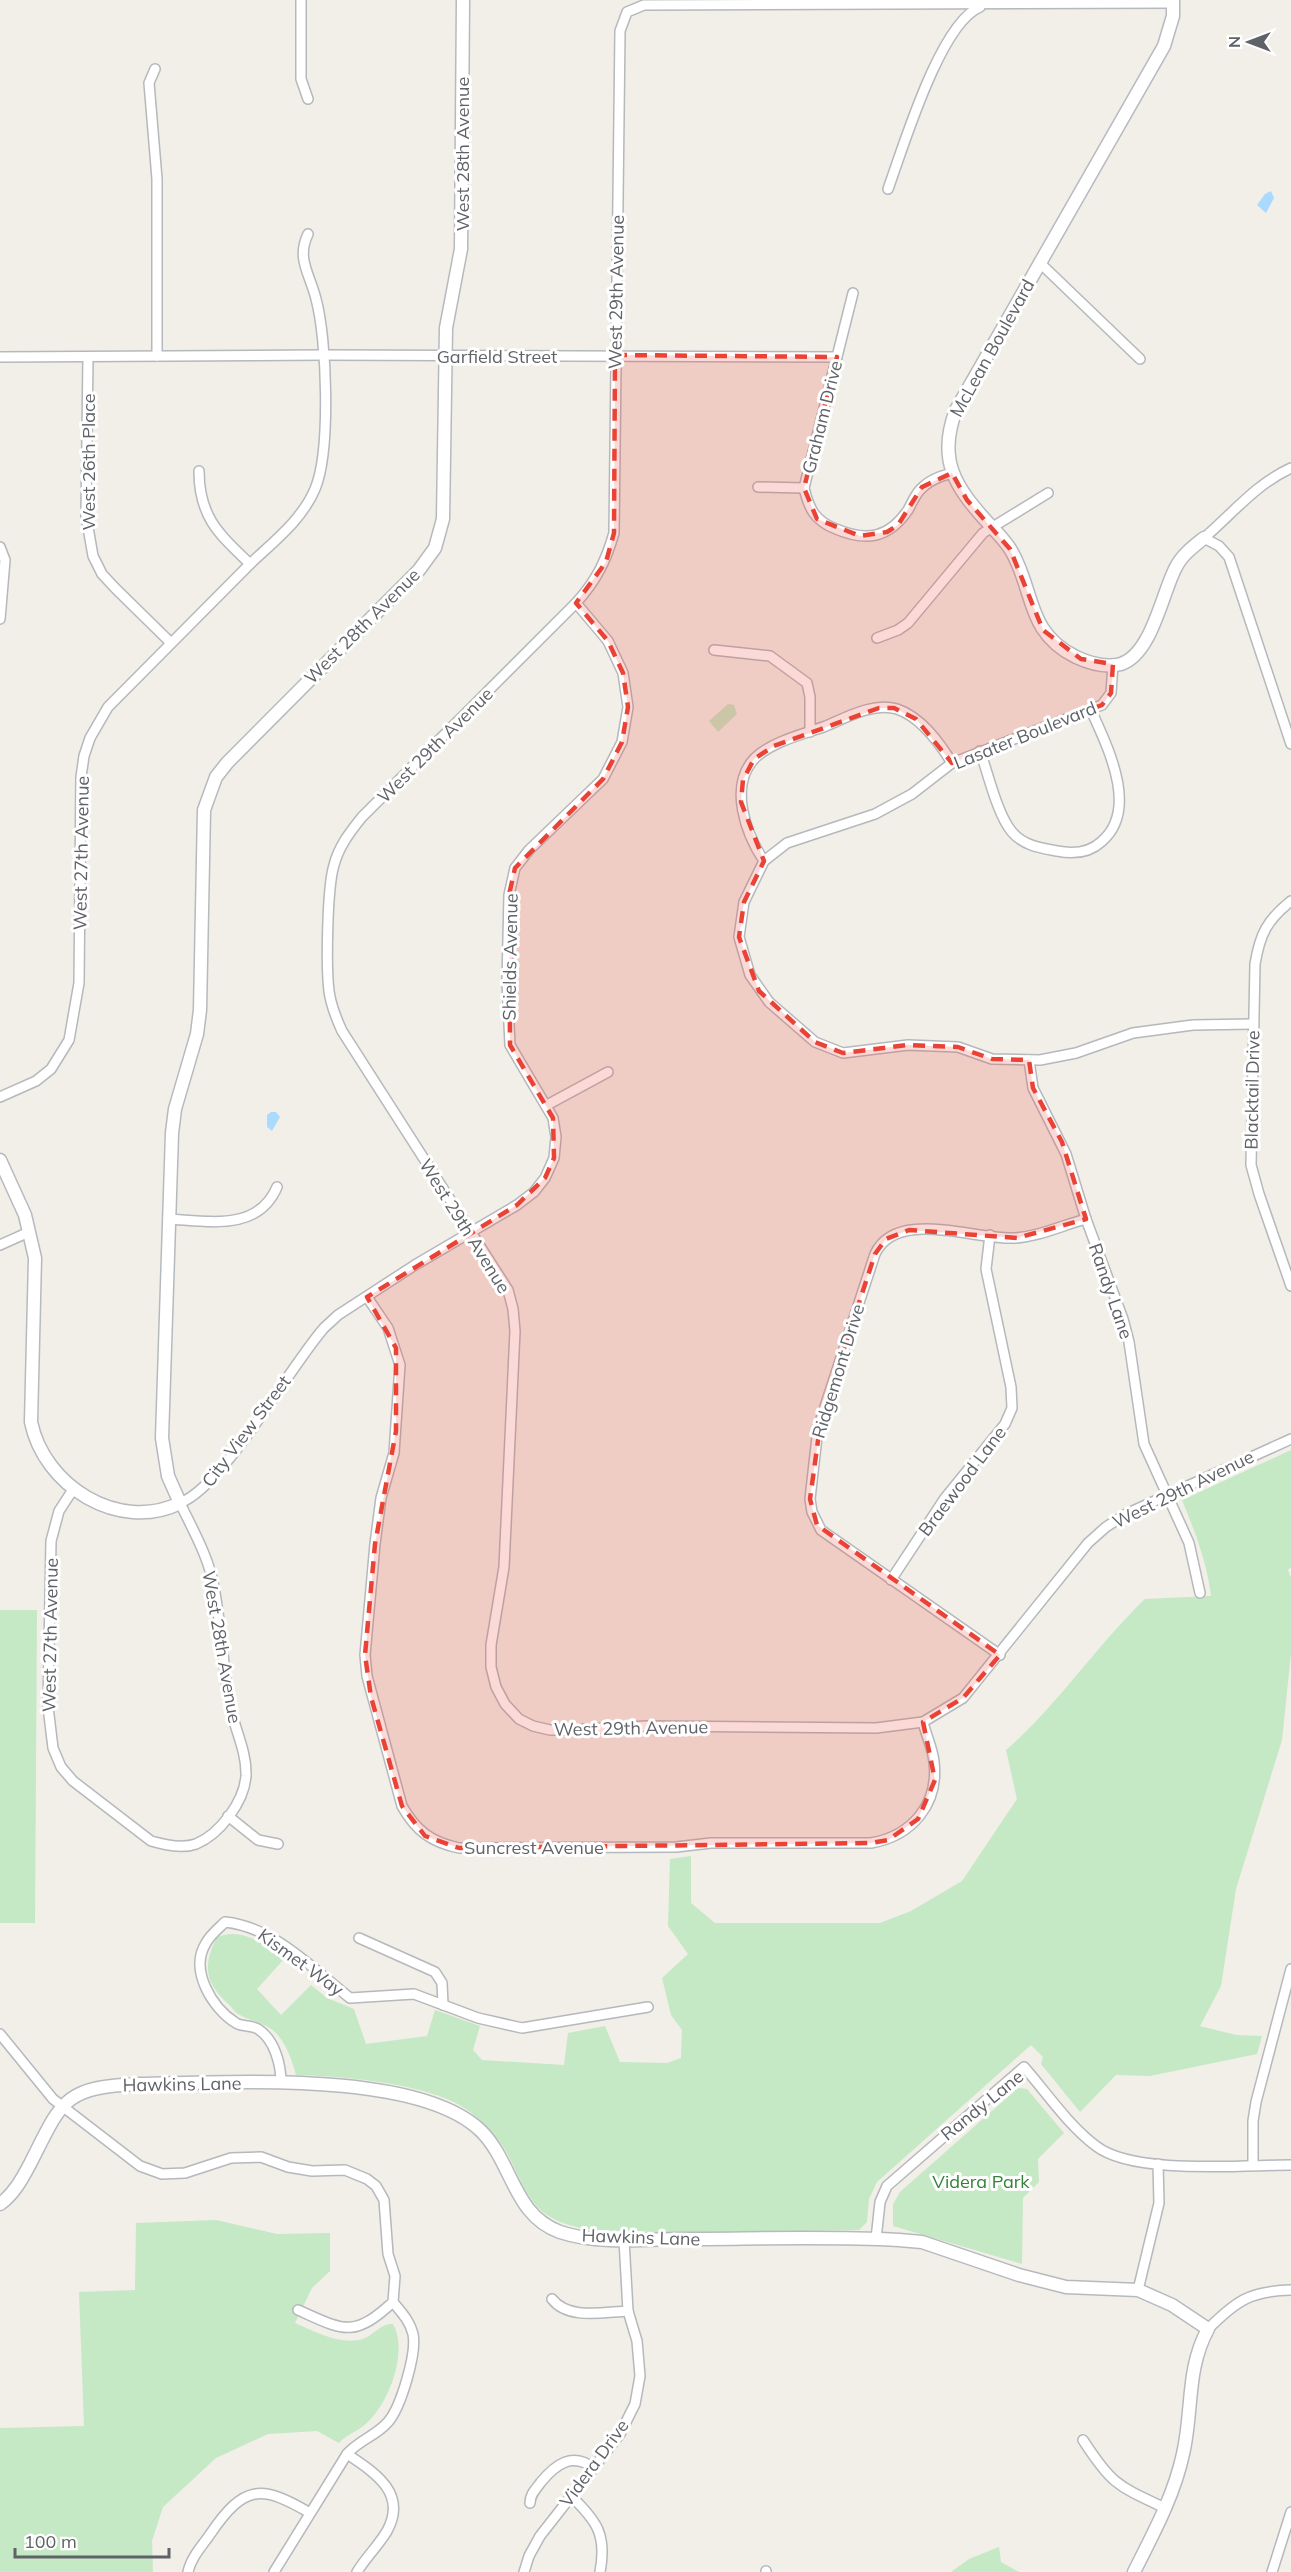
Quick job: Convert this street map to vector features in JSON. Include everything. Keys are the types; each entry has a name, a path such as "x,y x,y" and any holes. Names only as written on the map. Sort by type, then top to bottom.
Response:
{"street":[{"path":"302,0 301,79 308,99"},
{"name":"West 28th Avenue","path":"242,1794 246,1778 246,1761 229,1703 214,1587 208,1563 168,1476 163,1447 172,1133 175,1109 197,1034 200,1010 204,810 216,777 239,750 419,570 435,548 442,528 445,499 448,313 461,249 463,0"},
{"path":"888,189 941,53 965,16 985,5 1173,1"},
{"name":"McLean Boulevard","path":"1113,664 1093,664 1081,659 1061,648 1043,630 1032,610 1016,560 991,526 960,491 952,473 948,454 949,434 956,410 1164,46 1173,16 1173,1"},
{"name":"West 29th Avenue","path":"985,5 644,4 627,12 620,31 614,533 606,562 593,584 576,603 362,817 345,839 334,865 330,893 328,988 332,1010 342,1031 508,1290 515,1331 505,1556 501,1597 492,1645 492,1666 496,1687 505,1704 519,1719 550,1730 647,1726 876,1728 922,1722 963,1698 1097,1534 1126,1514 1291,1439"},
{"path":"155,69 149,83 158,179 157,356"},
{"name":"West 27th Avenue","path":"0,1097 36,1081 51,1069 62,1056 69,1040 79,983 81,777 90,738 108,707 293,523 315,489 324,444 324,355 316,296 302,257 303,245 308,234"},
{"name":"McLean Boulevard","path":"1039,262 1140,359"},
{"name":"Graham Drive","path":"853,293 804,488 809,507 817,519 844,533 875,536 898,525 922,487 936,478 952,473"},
{"name":"Garfield Street","path":"0,357 615,355 837,357"},
{"name":"West 26th Place","path":"88,357 86,516 93,556 102,574 114,588 171,643"},
{"path":"1113,664 1125,662 1141,648 1176,566 1184,556 1273,476 1291,468"},
{"path":"199,471 200,495 211,523 250,564"},
{"path":"758,487 804,488"},
{"path":"877,638 893,633 908,623 991,526 1048,493"},
{"path":"1204,538 1219,546 1229,557 1291,744"},
{"path":"0,547 6,560 6,577 0,619"},
{"name":"Shields Avenue","path":"415,1265 517,1205 534,1192 545,1178 554,1158 556,1137 553,1118 510,1046 507,982 509,895 515,868 529,850 603,779 622,742 628,707 623,673 608,641 576,603"},
{"path":"714,650 770,656 802,678 807,683 810,697 810,732"},
{"name":"Lasater Boulevard","path":"1113,664 1111,693 1102,705 952,763 912,794 875,814 787,843 764,861 753,881 742,911 739,937 750,975 759,991 815,1042 843,1053 908,1045 958,1047 992,1059 1029,1060 1076,1053 1133,1033 1193,1024 1253,1024"},
{"path":"764,861 750,832 741,802 743,780 754,759 774,746 866,710 894,708 916,719 952,763"},
{"path":"980,751 1005,822 1017,836 1032,846 1063,852 1094,848 1111,832 1116,820 1119,800 1108,749 1091,710"},
{"name":"Blacktail Drive","path":"1291,901 1276,912 1259,937 1255,964 1252,1172 1291,1286"},
{"name":"Randy Lane","path":"1029,1060 1034,1088 1062,1142 1086,1219 1126,1330 1144,1444 1192,1551 1200,1593"},
{"path":"547,1105 608,1072"},
{"name":"City View Street","path":"0,1160 25,1215 35,1258 31,1422 35,1443 45,1460 74,1488 95,1503 124,1512 153,1512 192,1498 217,1474 324,1328 415,1265"},
{"path":"168,1219 242,1219 268,1205 277,1187"},
{"name":"Ridgemont Drive","path":"1000,1655 821,1530 814,1520 810,1499 821,1419 875,1254 881,1244 896,1233 909,1230 1017,1238 1086,1219"},
{"path":"0,1245 29,1232"},
{"name":"Braewood Lane","path":"891,1580 945,1498 1005,1424 1012,1408 1011,1387 986,1269 990,1235"},
{"name":"Suncrest Avenue","path":"367,1297 388,1328 400,1365 394,1453 381,1498 375,1544 365,1655 366,1676 402,1806 411,1822 425,1836 440,1844 459,1848 676,1847 711,1843 871,1843 888,1840 904,1832 918,1819 930,1801 935,1780 934,1760 922,1722"},
{"name":"West 27th Avenue","path":"74,1488 59,1511 51,1541 48,1707 53,1748 61,1767 73,1781 151,1841 165,1845 195,1844 218,1828 242,1794"},
{"path":"228,1816 258,1840 278,1844"},
{"name":"Kismet Way","path":"281,2083 281,2066 272,2045 258,2029 237,2024 205,1990 201,1971 205,1944 225,1922 246,1924 277,1940 350,1998 414,1994 478,2018 522,2028 648,2007"},
{"path":"359,1938 435,1972 442,1983 443,2005"},
{"path":"1253,2165 1253,2121 1256,2102 1291,1969"},
{"path":"0,2034 52,2099 140,2166 162,2174 184,2173 231,2158 261,2157 288,2167 312,2171 345,2170 367,2179 376,2186 384,2200 388,2254 394,2276 393,2302 408,2321 414,2340 413,2354 397,2408 385,2426 347,2454 274,2572"},
{"name":"Randy Lane","path":"876,2239 880,2202 887,2186 1024,2067 1096,2147 1129,2161 1158,2164 1291,2165"},
{"name":"Hawkins Lane","path":"0,2204 23,2177 62,2106 84,2091 107,2085 281,2083 353,2087 447,2109 471,2123 493,2145 516,2192 535,2217 571,2235 624,2240 876,2239 922,2242 1019,2276 1066,2287 1138,2290 1172,2305 1208,2329"},
{"path":"1138,2290 1159,2203 1158,2164"},
{"name":"Videra Drive","path":"524,2572 529,2556 540,2536 620,2433 635,2404 640,2376 637,2341 628,2311 624,2240"},
{"path":"1134,2572 1165,2508 1183,2453 1190,2387 1198,2348 1208,2329 1230,2307 1248,2296 1270,2291 1291,2290"},
{"path":"552,2298 560,2308 572,2312 628,2311"},
{"path":"297,2310 333,2326 353,2328 375,2319 393,2302"},
{"path":"1083,2440 1105,2474 1119,2486 1165,2508"},
{"path":"347,2454 381,2478 390,2494 392,2508 388,2529 357,2572"},
{"path":"530,2503 530,2496 558,2464 578,2460 594,2468"},
{"path":"188,2572 191,2562 227,2510 242,2498 255,2494 275,2494 310,2513"},
{"path":"572,2496 591,2515 598,2527 603,2543 600,2572"},
{"path":"1272,2572 1291,2512"}],"highlighted area":[{"path":"615,355 837,357 804,488 817,519 860,536 887,532 898,525 922,487 952,473 967,500 1010,549 1043,630 1081,659 1113,664 1111,693 1102,705 952,763 916,719 894,708 879,708 774,746 754,759 743,780 741,802 764,861 744,902 739,937 759,991 815,1042 843,1053 908,1045 958,1047 992,1059 1029,1060 1033,1088 1062,1142 1086,1219 1017,1238 909,1230 886,1239 875,1254 821,1419 810,1499 817,1525 1000,1655 963,1698 923,1722 935,1780 918,1819 888,1840 871,1843 459,1848 425,1836 402,1806 371,1697 365,1655 375,1544 396,1431 396,1348 367,1297 517,1205 545,1178 554,1158 553,1118 510,1045 509,895 515,868 603,779 622,742 628,707 623,673 608,641 576,603 606,562 614,533"}],"green space":[{"path":"728,704 734,705 737,714 718,732 709,721"},
{"path":"1291,1450 1291,1567 1288,1570 1291,1578 1291,1653 1282,1740 1236,1889 1221,1986 1200,2026 1236,2035 1262,2036 1257,2054 1150,2076 1116,2075 1080,2112 1041,2064 1043,2057 1031,2045 877,2182 869,2199 867,2222 859,2230 604,2231 579,2228 545,2214 530,2197 497,2138 485,2124 463,2107 431,2093 393,2084 296,2075 289,2053 277,2034 268,2027 236,2013 219,1995 210,1980 209,1956 217,1937 236,1934 253,1939 284,1959 257,1989 281,2015 311,1985 327,1998 354,2009 366,2044 427,2036 435,2010 480,2026 473,2050 482,2060 564,2065 568,2033 605,2026 620,2062 667,2063 681,2058 682,2030 671,2015 662,1978 688,1954 668,1926 670,1859 691,1856 691,1903 715,1923 880,1923 911,1911 962,1881 1017,1799 1006,1750 1043,1714 1145,1599 1211,1596 1196,1535 1182,1500"},
{"path":"0,1610 37,1610 35,1923 0,1923"},
{"name":"Videra Park","path":"1018,2088 1027,2089 1064,2133 1038,2159 1039,2182 1023,2198 1022,2264 893,2226 893,2204 900,2192"},
{"path":"216,2220 277,2234 330,2233 330,2271 312,2288 295,2323 326,2336 351,2341 364,2339 384,2326 393,2324 399,2349 397,2364 380,2407 362,2427 339,2443 317,2431 268,2434 216,2458 163,2507 152,2541 153,2572 0,2572 0,2428 84,2426 79,2292 135,2290 136,2223"},
{"path":"999,2547 1001,2562 1019,2572 951,2572 969,2559"}],"water":[{"path":"1271,191 1274,198 1266,213 1257,205 1265,194"},
{"path":"276,1112 280,1117 272,1131 267,1127 267,1115"}]}
